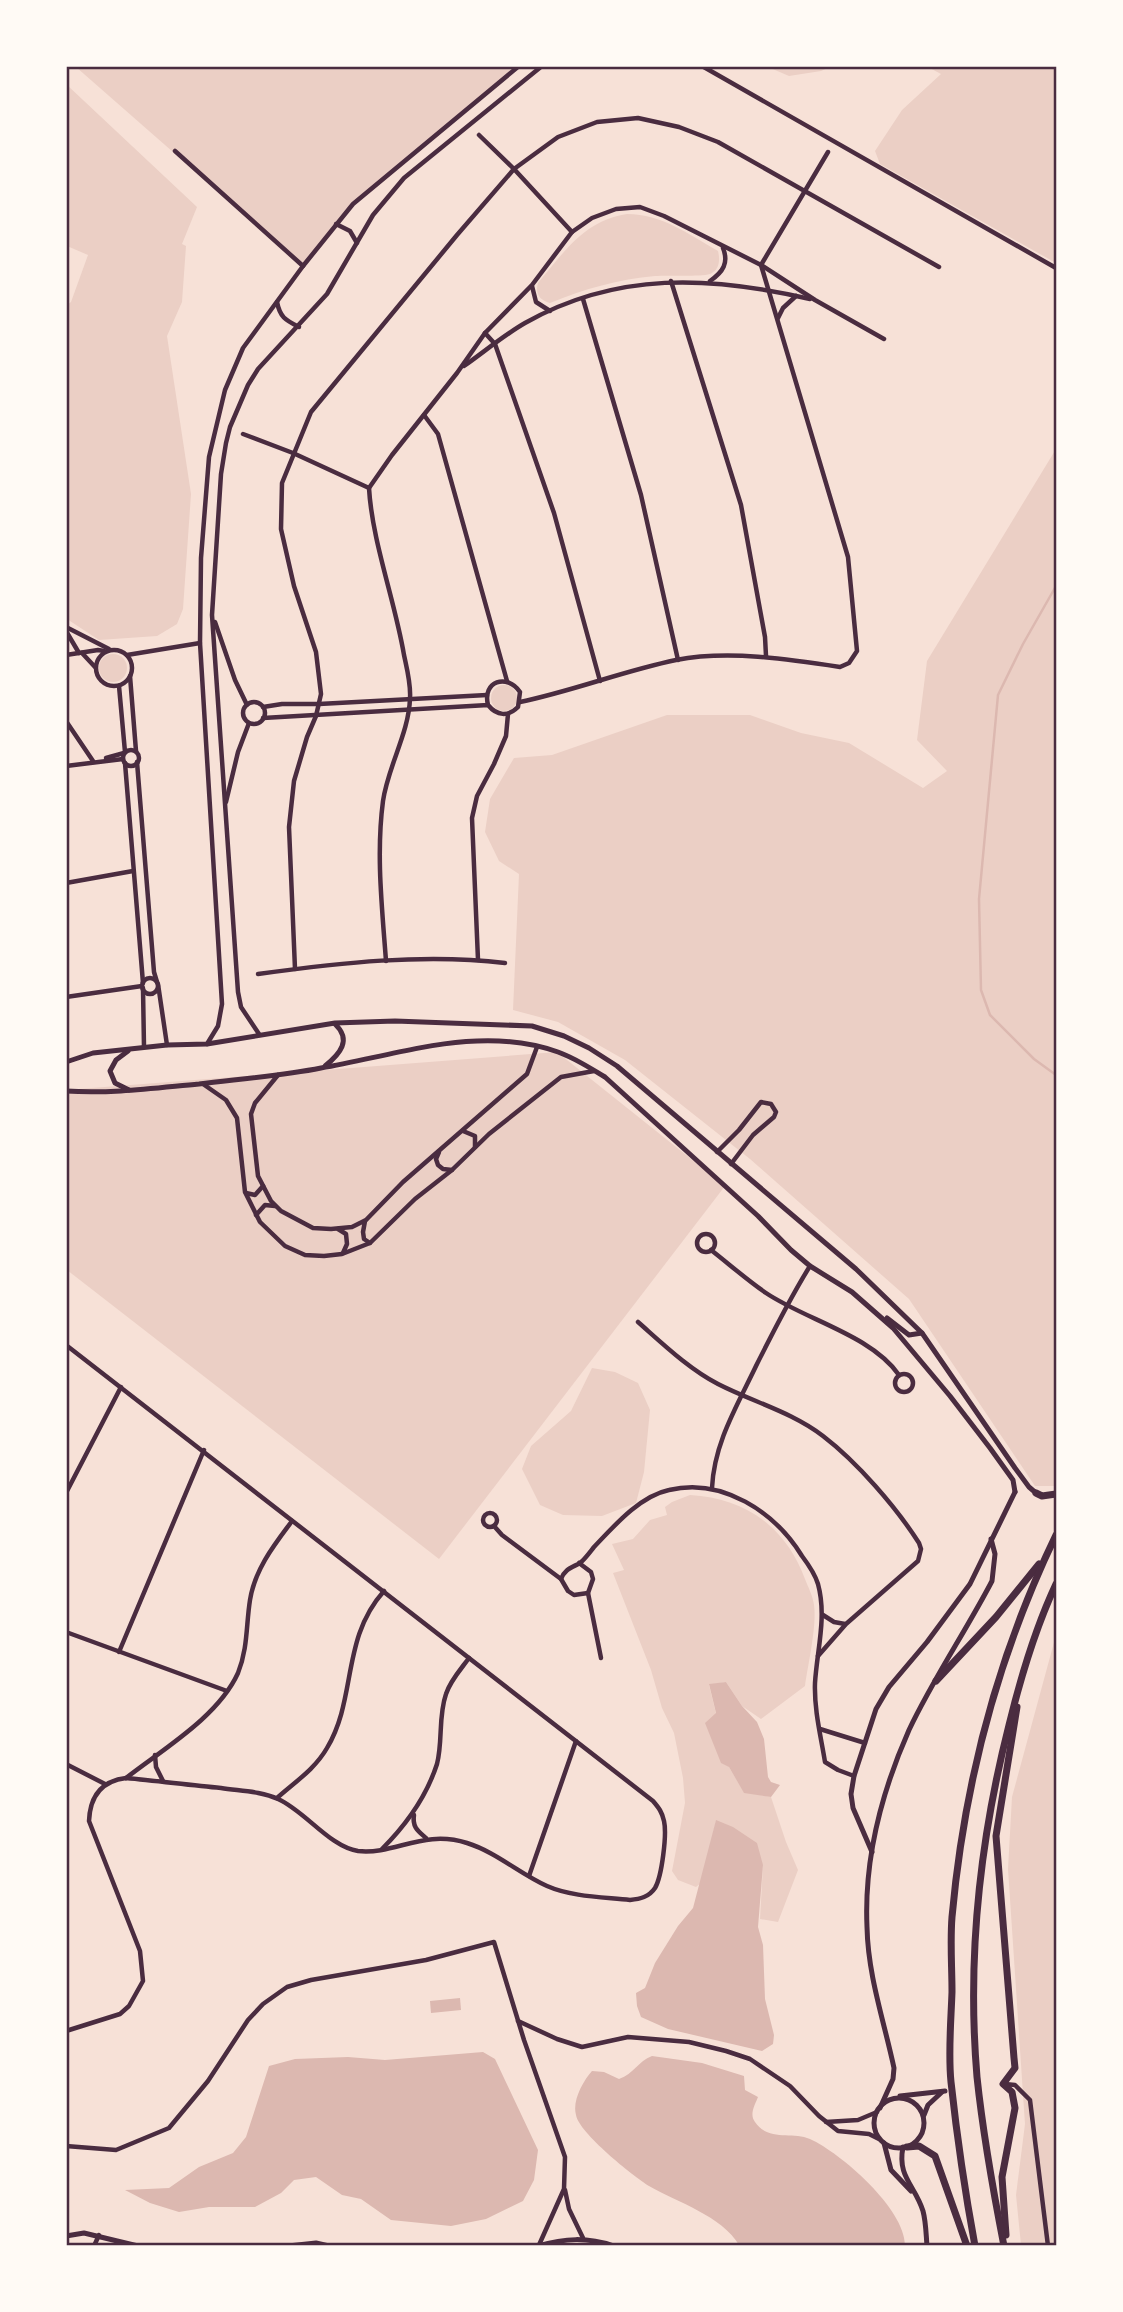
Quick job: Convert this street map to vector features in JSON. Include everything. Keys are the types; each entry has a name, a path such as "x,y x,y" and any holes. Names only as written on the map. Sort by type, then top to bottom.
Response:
{"highway":[{"path":"1036,1493 1042,1496 1056,1494"},
{"path":"975,2245 951,2080 953,1908 961,1836 980,1743 1011,1641 1030,1590 1056,1535"},
{"path":"936,1681 996,1617 1048,1553"},
{"path":"1005,2245 985,2142 977,2075 973,1982 976,1918 985,1839 1001,1756 1032,1642 1056,1584"},
{"path":"1005,2245 1002,2177 1015,2108 1012,2092 1003,2084 1015,2068 996,1836 1012,1751 1018,1689"},
{"path":"905,2147 919,2146 935,2156 967,2245"}],"main road":[{"path":"323,1068 335,1058 344,1042 344,1035 335,1023"},
{"path":"66,1062 93,1053 166,1045 207,1044 335,1023 499,1023 532,1026 564,1036 617,1066 856,1269 922,1333 1029,1488 1036,1493"},
{"path":"66,1091 96,1093 278,1075 453,1042 512,1043 557,1052 594,1071 615,1086 810,1266 852,1292 893,1328 950,1396 1013,1480 1015,1492"},
{"path":"130,1049 116,1059 110,1071 115,1083 132,1090"},
{"path":"875,1311 909,1335 922,1333"},
{"path":"872,1853 853,1808 851,1794 854,1776 876,1709 889,1687 970,1584 1015,1492 1021,1489 1036,1493"},
{"path":"916,2195 891,2170 875,2125 878,2110 893,2079 894,2068 868,1952 866,1904 872,1853 883,1804 899,1754 910,1729 992,1581 995,1554 991,1539"},
{"path":"993,2085 1003,2084"},
{"path":"878,2110 911,2094 943,2092 928,2105 923,2132 914,2144 905,2147 891,2146 882,2141"},
{"path":"896,2099 916,2105 924,2118"},
{"path":"905,2147 900,2162 922,2209 927,2245"},
{"path":"66,2236 84,2233 138,2245"},
{"path":"538,2245 565,2239 614,2245"},
{"path":"288,2245 329,2245"}],"street":[{"path":"207,1044 218,1026 222,1004 200,643 201,558 214,432 225,390 243,348 353,204 519,66"},
{"path":"259,1034 241,1007 237,992 212,614 221,474 230,427 258,369 327,295 373,215 404,178 542,66"},
{"path":"702,66 1056,268"},
{"path":"295,969 289,827 294,781 321,694 316,652 294,586 281,528 282,483 311,412 514,169 558,136 597,122 638,118 679,127 718,142 939,267"},
{"path":"479,135 572,232"},
{"path":"174,151 303,266"},
{"path":"520,702 678,660 766,656 841,667 849,663 857,650 848,557 761,265 828,152"},
{"path":"386,961 378,856 388,779 401,741 410,698 398,620 375,526 369,488 461,369 485,333 532,285 572,232 604,213 640,207 761,265 814,300 884,339"},
{"path":"336,224 350,231 358,243"},
{"path":"710,281 719,275 725,266 723,247"},
{"path":"671,281 741,505 765,637 766,656"},
{"path":"461,369 523,324 583,299 633,284 710,281 814,300"},
{"path":"532,285 536,302 551,311"},
{"path":"778,319 783,308 796,296"},
{"path":"583,299 641,495 678,660"},
{"path":"277,301 279,314 299,327"},
{"path":"485,333 495,344 554,513 600,681"},
{"path":"424,415 438,434 507,681"},
{"path":"243,434 293,453 369,488"},
{"path":"212,614 234,680 247,705"},
{"path":"66,629 107,650"},
{"path":"66,629 80,652 95,667 102,682 119,686 130,677"},
{"path":"66,655 117,650 127,655 200,643"},
{"path":"95,667 98,657 107,650"},
{"path":"127,655 132,665 130,677 136,751 139,757 145,876 154,972 166,1045"},
{"path":"249,723 254,724 263,718 488,705 500,714 508,714 514,712 520,702 520,692 515,685 507,681 498,682 491,687 487,695 488,705"},
{"path":"119,686 143,986 144,1047"},
{"path":"249,723 243,713 247,705 254,702 263,707 487,695"},
{"path":"263,707 263,718"},
{"path":"478,960 472,818 477,796 506,736 508,714"},
{"path":"66,720 94,761"},
{"path":"224,810 237,752 249,723"},
{"path":"66,766 130,750 136,751"},
{"path":"94,761 124,761 130,766 138,762"},
{"path":"66,883 133,868 137,862 145,864"},
{"path":"134,878 145,876"},
{"path":"258,974 386,961 478,960 506,963"},
{"path":"66,997 143,986 150,978 157,983"},
{"path":"143,986 149,993 154,992 157,983"},
{"path":"278,1075 255,1103 251,1114 258,1176 276,1206 299,1222 313,1228 352,1227 366,1220 403,1182 527,1074 537,1047"},
{"path":"202,1083 226,1100 237,1118 245,1192 260,1222 285,1246 305,1255 342,1254 370,1243 415,1199 561,1077 594,1071"},
{"path":"717,1152 745,1123 756,1106 761,1102 771,1104 776,1112 774,1117 752,1135 731,1164"},
{"path":"463,1131 475,1136 474,1148"},
{"path":"439,1151 436,1159 438,1166 452,1170"},
{"path":"245,1192 250,1196 255,1195 263,1186"},
{"path":"256,1216 265,1205 276,1206"},
{"path":"366,1220 364,1239 370,1243"},
{"path":"336,1228 346,1234 348,1239 342,1254"},
{"path":"711,1250 766,1293 864,1345 883,1358 899,1375"},
{"path":"712,1488 713,1466 720,1441 787,1305 810,1266"},
{"path":"638,1322 716,1383 792,1417 822,1435 866,1476 919,1543 920,1555 913,1566 846,1624 818,1657"},
{"path":"66,1345 653,1801 661,1811 665,1825 660,1877 648,1895 630,1900 566,1892 529,1876 468,1843 447,1839 426,1838 381,1849 355,1851 332,1838 301,1812 277,1798 254,1792 126,1778 114,1779 95,1793 89,1808 89,1821 141,1951 143,1981 130,2006 120,2014 66,2031"},
{"path":"907,1374 912,1378 913,1387 908,1392 902,1393 895,1387 894,1381 899,1375 907,1374"},
{"path":"66,1493 121,1387"},
{"path":"120,1652 204,1450"},
{"path":"561,1579 567,1569 579,1563 614,1526 650,1497 668,1490 712,1488 758,1508 793,1541 818,1583 823,1615 815,1688 825,1762 854,1776"},
{"path":"126,1778 199,1721 227,1691 240,1668 248,1640 250,1599 256,1578 268,1552 292,1521"},
{"path":"494,1526 561,1579 563,1586 574,1595 588,1594"},
{"path":"579,1563 591,1572 592,1587 588,1594 601,1658"},
{"path":"277,1798 310,1771 327,1749 342,1710 348,1671 367,1613 384,1591"},
{"path":"823,1615 834,1622 846,1624"},
{"path":"66,1632 227,1691"},
{"path":"426,1838 416,1830 414,1814 437,1764 446,1694 454,1677 469,1658"},
{"path":"820,1729 865,1743"},
{"path":"529,1876 576,1741"},
{"path":"155,1755 156,1767 163,1782"},
{"path":"66,1764 105,1784"},
{"path":"381,1849 414,1814"},
{"path":"66,2146 116,2150 169,2128 208,2081 248,2020 287,1987 311,1980 426,1960 494,1942 517,2020 565,2157 564,2189 583,2242"},
{"path":"517,2020 557,2039 582,2047 628,2037 688,2042 726,2051 750,2059 790,2086 825,2122 838,2131 859,2133 882,2141"},
{"path":"1003,2084 1015,2085 1030,2101 1048,2245"},
{"path":"825,2122 858,2120 878,2110"},
{"path":"858,2120 859,2133"},
{"path":"538,2245 564,2189"},
{"path":"556,2207 569,2208"},
{"path":"94,2245 99,2235"}],"shaded area":[{"path":"76,67 519,67 353,204 303,266"},
{"path":"768,67 830,67 789,76"},
{"path":"928,67 1056,67 1056,263 880,164 875,151 902,110 941,74"},
{"path":"67,85 197,207 182,244 186,246 182,302 167,336 191,494 183,609 177,624 157,636 99,640 67,619 67,305 71,302 88,255 67,246"},
{"path":"627,214 652,217 696,238 718,251 717,267 705,275 642,277 615,282 550,303 541,298 538,283 576,239 599,223"},
{"path":"1056,449 1056,1486 1035,1486 909,1299 750,1159 625,1060 558,1022 513,1010 519,874 499,861 485,832 490,799 514,758 552,755 667,715 750,715 801,733 849,743 923,788 947,771 917,740 927,661"},
{"path":"113,654 123,658 127,668 123,678 113,682 103,678 99,668 103,658"},
{"path":"504,685 513,689 517,698 513,707 504,711 495,707 491,698 495,689"},
{"path":"557,1052 725,1186 439,1559 67,1270 66,1090"},
{"path":"592,1368 615,1372 638,1383 650,1410 644,1472 636,1503 602,1516 563,1515 540,1505 522,1469 531,1446 571,1411"},
{"path":"690,1495 710,1497 746,1509 775,1530 797,1561 813,1602 815,1614 805,1686 761,1719 742,1706 726,1682 709,1685 729,1767 744,1792 771,1797 798,1870 778,1922 760,1919 763,1865 716,1821 701,1883 696,1887 678,1880 672,1871 685,1803 683,1778 674,1733 662,1708 651,1670 613,1573 624,1570 612,1544 633,1539 650,1520 667,1515 665,1507"},
{"path":"1056,1635 1056,2245 1021,2245 1016,2195 1025,2124 1008,1869 1012,1797"},
{"path":"726,1682 757,1722 764,1739 768,1777 771,1782 780,1785 771,1797 744,1793 729,1767 721,1763 705,1723 716,1713 709,1684"},
{"path":"716,1820 733,1827 757,1843 763,1865 758,1927 763,1945 765,1999 774,2035 773,2044 762,2051 668,2029 641,2017 637,2006 636,1993 645,1988 655,1963 678,1926 693,1908"},
{"path":"460,1998 461,2010 431,2013 430,2001"},
{"path":"483,2052 495,2059 538,2150 534,2180 523,2201 486,2219 451,2226 391,2220 361,2199 342,2195 316,2177 294,2180 281,2193 255,2207 209,2207 179,2212 150,2203 125,2190 169,2188 199,2167 233,2153 246,2137 269,2066 295,2059 348,2057 385,2060"},
{"path":"652,2056 702,2063 744,2076 745,2090 758,2097 753,2110 755,2122 767,2132 810,2139 854,2169 895,2215 905,2245 739,2245 722,2226 710,2218 641,2181 586,2132 579,2123 575,2110 582,2086 592,2071 604,2072 619,2079"}],"waterway":[{"path":"1056,586 998,695 979,899 981,990 990,1015 1034,1059 1056,1075"}]}
